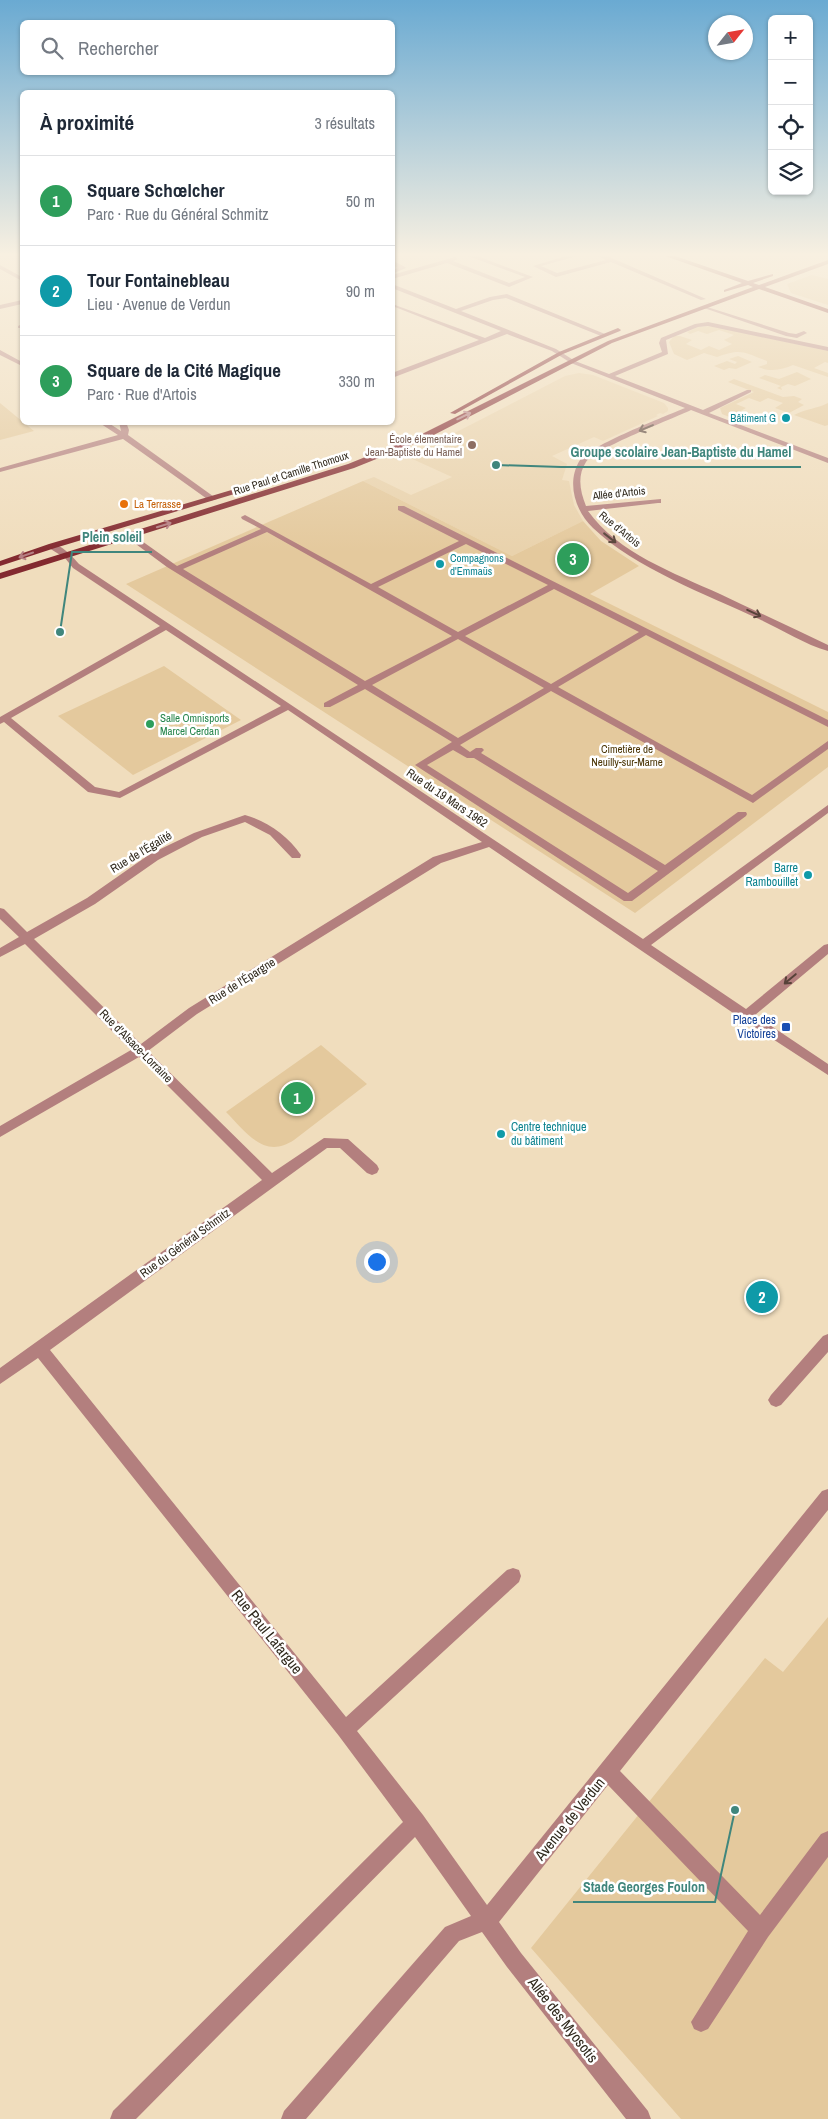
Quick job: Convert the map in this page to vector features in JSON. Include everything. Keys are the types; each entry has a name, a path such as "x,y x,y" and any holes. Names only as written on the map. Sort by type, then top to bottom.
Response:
{"main road":[{"name":"Rue Paul et Camille Thomoux","path":"0,564 52,546 346,459 399,440 557,355"},
{"name":"Rue Paul et Camille Thomoux","path":"0,576 352,466 423,437 586,355"}],"street":[{"path":"5,355 20,363"},
{"path":"395,375 447,355"},
{"path":"564,355 573,362 828,461"},
{"path":"609,376 661,355"},
{"path":"0,362 12,359"},
{"path":"703,413 749,391"},
{"name":"Rue d'Artois","path":"690,408 608,444 584,459 576,476 577,494 583,509 595,526 630,553 682,580 826,646"},
{"path":"106,425 213,499"},
{"path":"123,425 124,436"},
{"path":"0,470 124,436"},
{"name":"Allée d'Artois","path":"583,509 658,500"},
{"path":"401,508 828,724"},
{"path":"245,517 753,800 828,744"},
{"path":"177,569 268,530"},
{"path":"129,536 177,569 458,742 470,756 474,753 666,871"},
{"path":"372,588 465,541"},
{"name":"Rue du 19 Mars 1962","path":"52,546 68,556 76,566 288,706 828,1070"},
{"path":"327,705 553,586"},
{"path":"166,626 2,720 92,790 120,795 288,706"},
{"path":"645,632 420,764 628,898 742,814"},
{"path":"643,945 828,808"},
{"name":"Rue de l'Égalité","path":"0,953 91,901 154,857 198,835 245,818 267,827 280,837 296,856"},
{"name":"Rue de l'Épargne","path":"0,1132 141,1050 193,1011 437,860 490,843"},
{"name":"Rue d'Alsace-Lorraine","path":"0,912 271,1181"},
{"path":"746,1016 828,948"},
{"name":"Rue du Général Schmitz","path":"0,1377 324,1143 343,1143 372,1169"},
{"path":"776,1400 828,1341"},
{"name":"Rue Paul Lafargue","path":"40,1349 345,1730 488,1920"},
{"name":"Avenue de Verdun","path":"292,2119 452,1934 488,1920 828,1497"},
{"path":"345,1730 513,1576"},
{"path":"608,1772 761,1930"},
{"path":"121,2119 416,1822"},
{"path":"701,2022 761,1930 828,1841"},
{"name":"Allée des Myosotis","path":"488,1920 514,1960 640,2119"}],"shaded area":[{"path":"579,373 593,375 664,403 668,408 668,411 663,414 660,413 656,415 658,416 603,441 594,437 552,456 567,464 562,480 569,481 574,505 583,521 512,556 363,481 374,477 411,495 452,477 408,457 565,376"}],"green space":[{"path":"676,355 699,355 687,360"},
{"path":"710,355 725,355 717,357"},
{"path":"753,355 828,355 828,363 825,362 814,368 828,373 828,377 793,365 776,370 762,369 758,367 767,364 767,361"},
{"path":"738,356 752,362 736,369 729,368 724,370 714,366 727,361 735,364 737,362 729,359"},
{"path":"797,372 811,379 795,386 788,384 781,387 782,390 777,388 781,386 759,378 765,375 779,379"},
{"path":"734,379 783,397 794,396 802,399 798,402 804,405 789,413 775,408 783,403 768,398 760,402 749,398 736,404 746,408 737,413 756,420 747,424 722,414 720,408 754,392 728,382"},
{"path":"0,403 20,419 20,425 27,425 34,431 0,440"},
{"path":"828,403 828,425 825,426 794,415 804,411"},
{"name":"Cimetière de Neuilly-sur-Marne","path":"363,481 512,556 583,521 601,541 639,566 590,594 828,712 828,767 635,913 126,584"},
{"name":"Salle Omnisports Marcel Cerdan","path":"164,666 241,720 133,775 58,716"},
{"path":"321,1045 367,1084 294,1140 274,1147 265,1145 248,1135 226,1112"},
{"path":"828,1617 828,2119 681,2119 531,1948 765,1658 783,1672"}],"place":[{"name":"Bâtiment G","path":"786,418"},
{"name":"École élementaire Jean-Baptiste du Hamel","path":"472,445"},
{"name":"Groupe scolaire Jean-Baptiste du Hamel","path":"496,465"},
{"name":"La Terrasse","path":"124,504"},
{"name":"Square de la Cité Magique","path":"573,559"},
{"name":"Compagnons d'Emmaüs","path":"440,564"},
{"name":"Plein soleil","path":"60,632"},
{"name":"Salle Omnisports Marcel Cerdan","path":"150,724"},
{"name":"Barre Rambouillet","path":"808,875"},
{"name":"Place des Victoires","path":"786,1027"},
{"name":"Square Schœlcher","path":"297,1098"},
{"name":"Centre technique du bâtiment","path":"501,1134"},
{"name":"Tour Fontainebleau","path":"762,1297"},
{"name":"Stade Georges Foulon","path":"735,1810"}]}
